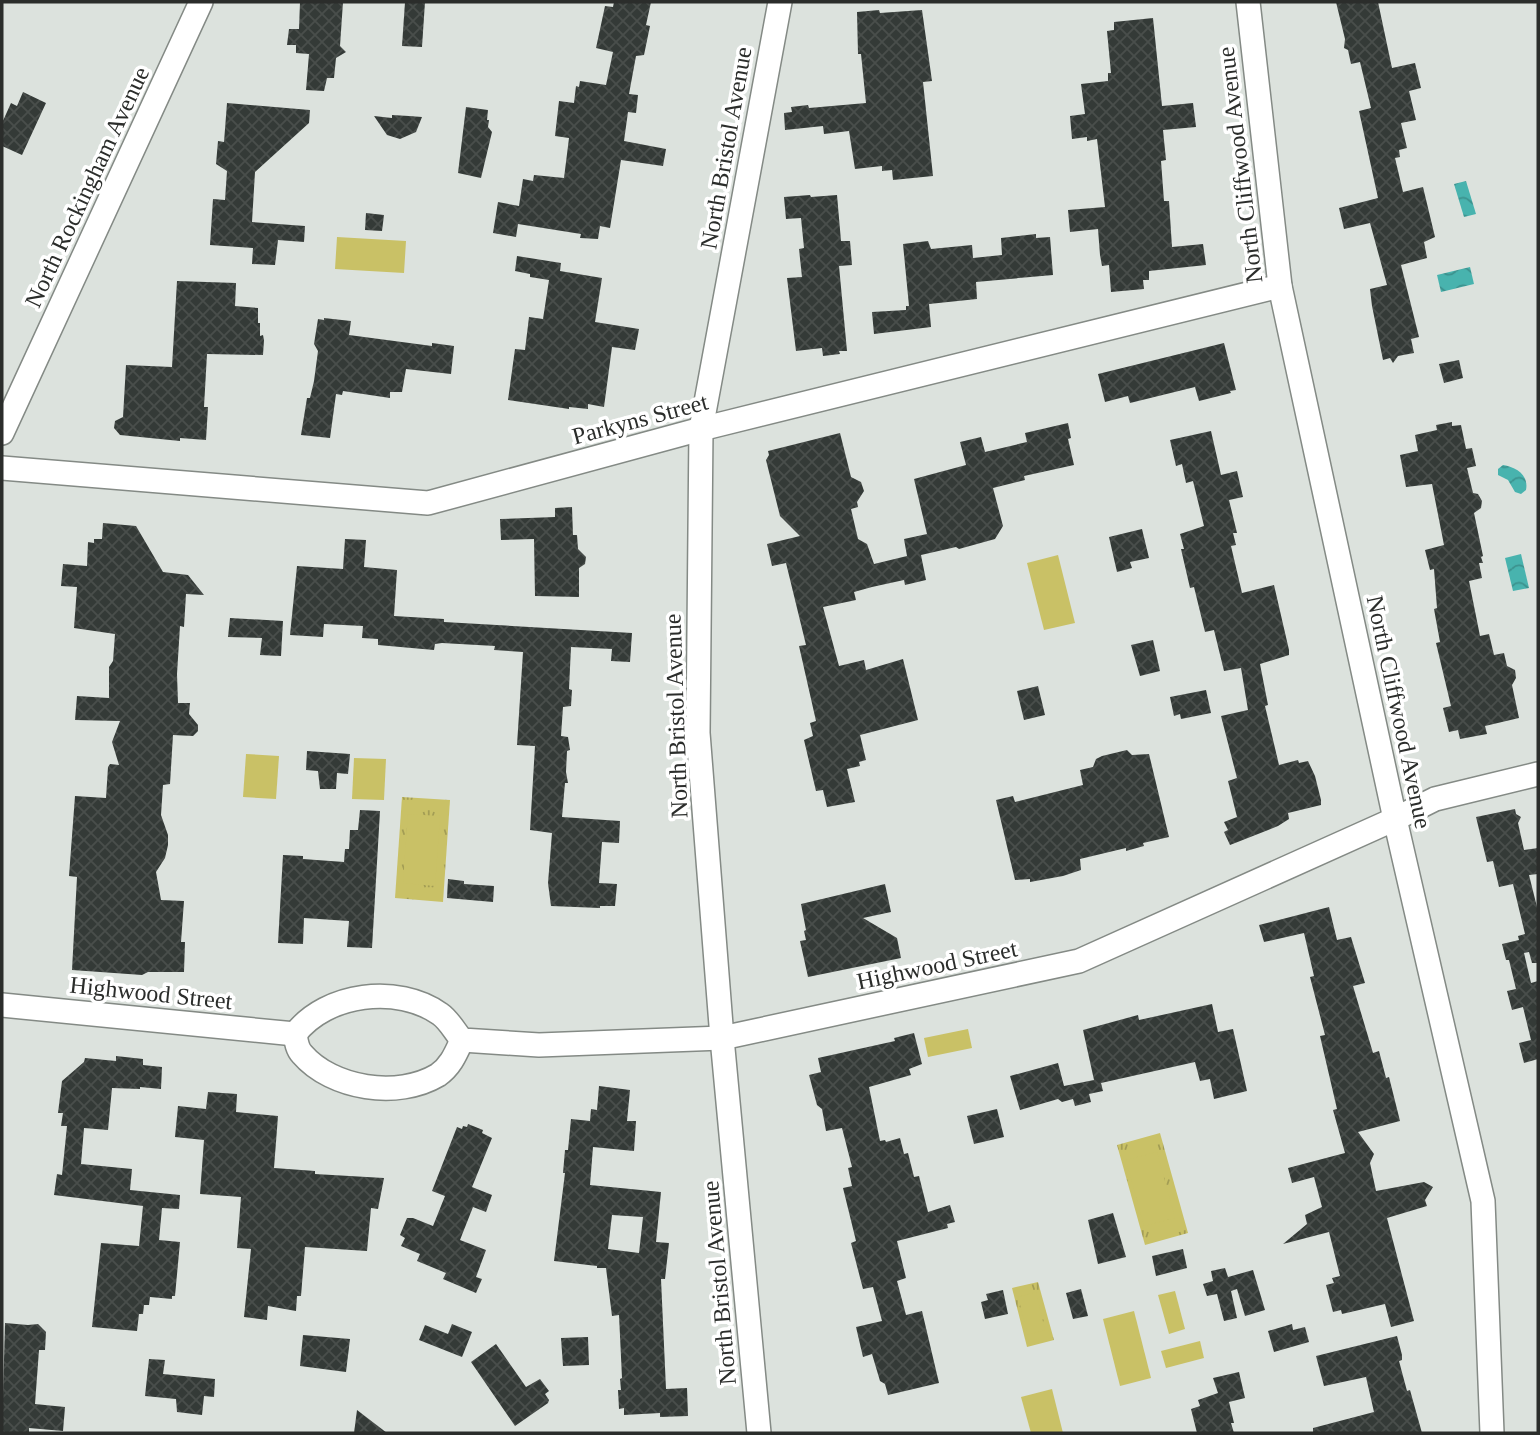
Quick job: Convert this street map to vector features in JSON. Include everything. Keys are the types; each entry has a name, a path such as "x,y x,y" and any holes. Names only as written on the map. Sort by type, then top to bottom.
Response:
{"street":[{"name":"North Rockingham Avenue","path":"2,433 201,2"},
{"name":"North Bristol Avenue","path":"759,1433 722,1038 698,733 701,429 780,2"},
{"name":"North Cliffwood Avenue","path":"1248,2 1280,286 1395,819 1483,1201 1492,1433"},
{"name":"Parkyns Street","path":"2,468 428,503 701,429 1280,286"},
{"name":"Highwood Street","path":"462,1040 539,1045 722,1038 1079,961 1436,799 1538,774"},
{"path":"394,997 417,1003 441,1015 462,1040 452,1062 438,1075 409,1086 376,1088 346,1082 321,1071 300,1052 295,1034 305,1021 343,1001 394,997"},
{"name":"Highwood Street","path":"2,1005 295,1034"}],"green space":[{"path":"337,237 406,241 404,273 335,269"},
{"path":"1058,555 1075,623 1044,630 1027,563"},
{"path":"246,754 279,756 276,799 243,797"},
{"path":"354,758 386,759 384,800 352,799"},
{"path":"402,797 450,800 443,902 395,898"},
{"path":"408,814 440,816 435,886 403,883"},
{"path":"968,1029 972,1048 928,1057 924,1038"},
{"path":"1160,1133 1188,1233 1145,1245 1117,1145"},
{"path":"1157,1152 1175,1218 1144,1226 1126,1160"},
{"path":"1038,1282 1054,1340 1027,1347 1012,1288"},
{"path":"1175,1291 1185,1329 1169,1334 1158,1295"},
{"path":"1036,1292 1045,1330 1028,1335 1018,1297"},
{"path":"1134,1311 1151,1378 1120,1386 1103,1319"},
{"path":"1200,1341 1204,1358 1166,1368 1161,1351"},
{"path":"1052,1389 1063,1433 1031,1433 1021,1397"}],"water":[{"path":"1466,181 1476,214 1464,217 1454,184"},
{"path":"1470,267 1474,284 1441,292 1437,275"},
{"path":"1503,465 1517,470 1526,480 1526,490 1521,494 1515,492 1508,480 1498,475 1498,469"},
{"path":"1521,554 1529,588 1513,591 1505,558"}],"building":[{"path":"300,2 343,2 340,46 346,52 336,58 334,78 327,78 324,91 306,90 309,54 296,53 296,45 287,45 289,29 299,29"},
{"path":"405,2 425,2 422,47 402,46"},
{"path":"614,2 651,2 646,25 650,26 644,55 636,56 629,94 638,95 636,113 628,112 624,141 666,149 663,166 621,160 610,228 600,226 598,239 580,238 581,234 518,224 516,237 493,233 498,202 519,206 523,179 533,181 534,175 564,178 569,138 555,136 559,101 574,103 576,86 579,87 580,81 606,85 613,52 596,48 605,6 613,7"},
{"path":"1336,2 1378,2 1392,68 1415,63 1421,88 1409,91 1416,120 1401,123 1407,148 1399,150 1400,157 1395,158 1403,192 1423,187 1435,237 1424,242 1427,258 1401,265 1419,337 1411,339 1414,353 1398,356 1393,363 1390,358 1383,360 1372,306 1370,289 1387,285 1370,223 1344,229 1339,208 1378,198 1359,111 1371,108 1360,62 1351,64 1348,50 1344,48 1345,39"},
{"path":"879,10 880,13 922,10 932,81 923,82 933,176 893,180 892,170 882,171 882,166 855,169 849,131 824,134 823,126 785,130 784,113 792,112 791,107 866,103 861,54 858,54 857,12"},
{"path":"1153,18 1162,106 1193,103 1196,127 1163,130 1166,160 1161,161 1164,201 1169,201 1172,247 1203,244 1206,265 1149,271 1149,280 1143,280 1144,289 1111,292 1109,265 1102,266 1098,229 1070,232 1068,210 1105,207 1097,139 1072,139 1070,116 1085,114 1081,84 1108,81 1108,73 1111,73 1107,31 1114,30 1114,22"},
{"path":"23,92 46,103 22,155 2,146 2,123 11,103 17,106"},
{"path":"227,103 310,110 309,123 255,172 252,222 305,226 304,242 278,240 275,265 252,264 253,248 210,245 213,199 225,200 227,171 216,164 218,141 224,142"},
{"path":"466,107 488,110 488,127 492,132 481,178 458,173"},
{"path":"392,115 422,117 416,132 400,139 387,135 374,116 392,118"},
{"path":"837,195 841,241 850,241 852,265 839,266 847,351 839,351 840,354 823,356 822,348 796,351 787,278 802,277 799,249 804,248 801,218 786,219 784,197"},
{"path":"366,213 384,215 382,231 365,230"},
{"path":"1036,234 1036,238 1050,237 1053,275 976,282 977,299 929,304 931,327 874,334 872,312 906,310 906,306 909,306 903,244 928,241 931,249 972,245 973,258 1002,255 1001,238"},
{"path":"517,256 561,263 560,271 602,278 595,322 639,329 635,350 612,347 604,407 588,404 588,409 569,409 508,400 515,349 525,350 529,317 543,319 549,280 515,271"},
{"path":"177,281 236,283 235,306 258,308 260,336 263,335 264,340 263,355 207,354 204,407 208,407 206,440 180,438 180,441 120,435 114,428 115,421 123,417 126,365 172,367"},
{"path":"318,319 351,321 349,335 432,346 432,343 454,346 451,374 406,369 402,392 390,392 390,398 343,391 342,395 336,394 330,438 301,435 307,398 310,398 314,381 318,351 314,344"},
{"path":"1224,343 1236,390 1230,391 1231,393 1199,401 1195,387 1130,403 1128,396 1105,402 1098,374"},
{"path":"1459,360 1463,378 1444,383 1439,364"},
{"path":"1452,422 1452,426 1461,425 1466,449 1472,448 1476,466 1467,468 1473,493 1478,494 1482,501 1481,508 1474,513 1483,556 1483,563 1479,563 1482,578 1469,581 1480,636 1489,634 1494,655 1504,653 1507,666 1515,670 1516,678 1512,685 1519,718 1485,726 1487,734 1460,739 1458,730 1449,732 1443,708 1451,706 1436,643 1440,642 1434,609 1437,608 1434,569 1430,570 1425,550 1444,545 1432,484 1406,487 1400,455 1418,451 1415,435 1437,430 1436,425"},
{"path":"1068,423 1071,438 1068,439 1074,465 1024,476 1025,480 993,488 1003,526 995,539 959,549 956,547 921,555 926,580 905,585 904,580 872,587 854,592 856,600 823,607 839,666 864,660 866,670 903,659 918,720 860,735 866,760 859,762 860,766 847,769 855,802 827,807 823,790 816,791 804,740 813,736 810,723 816,721 799,646 806,645 786,563 772,566 767,544 800,536 780,516 766,460 768,451 840,433 851,477 861,482 864,491 857,502 858,507 851,509 858,539 867,544 874,564 907,556 904,539 927,534 914,479 966,465 960,442 981,437 985,452 1027,442 1025,433"},
{"path":"1211,431 1221,475 1237,471 1243,497 1229,500 1237,533 1233,533 1236,545 1231,546 1242,593 1274,585 1289,650 1289,655 1260,664 1268,705 1265,706 1279,765 1298,760 1299,763 1308,761 1321,800 1321,805 1288,813 1289,819 1278,826 1230,845 1224,832 1228,830 1224,822 1237,817 1228,781 1237,778 1221,716 1248,710 1241,668 1224,671 1214,630 1205,632 1194,587 1190,588 1180,534 1204,526 1193,481 1186,483 1182,464 1176,466 1170,440"},
{"path":"572,507 573,535 577,535 578,549 586,557 585,564 579,568 579,597 535,596 534,539 501,540 500,519 555,517 555,508"},
{"path":"103,523 136,526 163,572 188,575 204,595 186,594 184,627 180,626 178,703 190,703 189,714 198,725 198,731 193,736 173,735 170,784 163,785 161,815 168,835 168,845 165,858 156,872 161,900 184,901 181,942 185,942 184,972 148,972 142,975 72,970 77,877 69,876 75,796 106,798 108,767 110,764 119,765 112,742 120,721 75,720 77,696 109,698 109,667 113,661 115,634 74,628 77,587 61,586 63,564 87,566 88,542 94,543 94,539 102,539"},
{"path":"1142,529 1149,558 1130,562 1132,568 1117,572 1109,537"},
{"path":"345,539 366,540 364,567 397,570 394,616 444,619 444,622 632,633 630,662 611,661 612,649 571,647 571,706 563,707 561,736 568,737 570,750 567,751 568,783 565,783 562,817 620,821 619,843 602,842 599,883 617,884 615,906 551,906 548,883 552,833 530,830 535,746 517,745 523,652 494,650 495,646 442,643 435,644 434,650 378,645 378,639 362,638 363,626 324,624 323,637 290,635 297,566 343,569"},
{"path":"230,618 283,621 281,656 260,655 262,638 228,637"},
{"path":"1153,640 1160,671 1140,676 1131,645"},
{"path":"1038,686 1045,715 1024,720 1017,691"},
{"path":"1206,690 1211,713 1181,719 1180,714 1174,716 1170,697"},
{"path":"1127,750 1132,755 1149,754 1169,837 1143,843 1144,846 1126,851 1126,848 1080,859 1081,870 1063,876 1030,882 1030,879 1015,880 996,800 1013,796 1015,802 1083,785 1080,770 1093,767 1096,759 1102,756"},
{"path":"307,751 350,754 348,774 337,773 336,789 320,789 318,771 306,770"},
{"path":"1515,809 1516,814 1521,817 1518,823 1524,850 1538,848 1538,874 1529,875 1538,911 1538,963 1532,963 1529,952 1524,953 1531,983 1538,981 1538,1059 1524,1063 1519,1043 1531,1040 1523,1007 1512,1010 1507,991 1516,989 1502,944 1519,940 1518,936 1525,934 1513,884 1499,887 1493,861 1487,862 1476,817"},
{"path":"360,810 380,811 372,948 347,947 349,921 304,918 303,944 278,943 283,855 344,862 345,849 349,849 350,830 358,830"},
{"path":"448,879 464,881 464,884 494,886 493,902 447,898"},
{"path":"885,884 891,912 863,918 897,938 901,958 808,977 800,941 806,940 801,904"},
{"path":"1329,907 1337,940 1351,937 1365,983 1353,986 1373,1053 1379,1051 1386,1078 1389,1077 1400,1121 1358,1132 1374,1154 1370,1163 1376,1191 1424,1182 1433,1187 1425,1200 1427,1206 1387,1218 1414,1321 1391,1327 1385,1304 1342,1314 1341,1310 1333,1312 1326,1285 1334,1283 1332,1278 1340,1276 1329,1232 1283,1244 1307,1224 1305,1215 1322,1207 1314,1177 1292,1183 1288,1168 1345,1153 1333,1110 1337,1109 1320,1036 1325,1035 1310,977 1314,976 1304,933 1264,942 1259,925"},
{"path":"1212,1004 1218,1032 1233,1029 1247,1091 1214,1099 1210,1079 1200,1081 1195,1062 1101,1083 1103,1091 1089,1094 1091,1102 1075,1106 1073,1099 1062,1102 1058,1099 1020,1110 1010,1076 1058,1063 1064,1086 1094,1080 1083,1030 1138,1015 1139,1020"},
{"path":"914,1033 922,1064 909,1069 911,1075 869,1087 880,1141 900,1138 904,1154 908,1153 914,1177 919,1176 928,1212 950,1205 955,1222 947,1224 948,1228 897,1241 906,1278 897,1281 906,1315 922,1311 939,1383 888,1395 885,1384 880,1381 872,1354 863,1357 856,1327 882,1321 873,1287 863,1289 851,1243 856,1241 843,1188 852,1186 848,1168 852,1167 842,1128 826,1131 822,1109 817,1105 809,1075 821,1072 818,1058 895,1041 894,1038"},
{"path":"116,1056 143,1059 143,1065 162,1067 161,1089 112,1088 108,1130 84,1128 81,1164 132,1169 130,1190 180,1195 179,1209 162,1208 159,1240 180,1242 175,1296 172,1296 172,1299 150,1297 149,1305 144,1305 143,1314 139,1314 137,1331 92,1327 101,1243 139,1246 143,1206 54,1195 57,1174 62,1175 67,1126 61,1126 63,1113 58,1113 62,1081 84,1062 85,1058 116,1061"},
{"path":"599,1086 630,1090 627,1121 636,1121 634,1151 593,1147 590,1185 661,1192 656,1242 669,1243 665,1279 661,1279 666,1389 687,1388 688,1416 660,1417 660,1413 624,1415 624,1408 619,1409 618,1390 621,1390 622,1378 619,1315 612,1316 606,1268 554,1261 565,1173 565,1150 568,1150 571,1119 590,1121 591,1109 597,1110","holes":["612,1215 643,1217 639,1253 608,1249"]},
{"path":"208,1092 237,1094 236,1112 278,1116 274,1168 315,1171 315,1174 384,1178 378,1209 371,1208 367,1251 305,1247 301,1296 297,1296 296,1311 268,1306 267,1320 244,1317 251,1249 237,1248 241,1197 200,1194 204,1140 175,1137 178,1106 206,1109"},
{"path":"997,1109 1004,1137 974,1144 967,1116"},
{"path":"468,1124 483,1130 482,1133 492,1138 472,1187 492,1195 486,1212 473,1207 460,1240 486,1250 476,1277 482,1279 476,1293 443,1279 446,1273 417,1261 420,1254 401,1246 405,1238 400,1235 407,1218 433,1226 445,1196 432,1191 457,1127 462,1129"},
{"path":"1113,1213 1126,1257 1098,1264 1088,1220"},
{"path":"1183,1249 1187,1268 1156,1276 1152,1256"},
{"path":"1225,1268 1228,1277 1253,1270 1265,1310 1245,1316 1237,1289 1231,1291 1237,1318 1224,1321 1217,1294 1207,1296 1203,1284 1213,1281 1211,1271"},
{"path":"1081,1289 1088,1316 1073,1319 1066,1293"},
{"path":"1003,1290 1008,1314 985,1319 981,1302 988,1300 986,1294"},
{"path":"5,1323 38,1324 46,1332 45,1350 39,1350 35,1404 65,1407 63,1431 29,1428 29,1433 2,1433"},
{"path":"452,1324 472,1332 462,1357 419,1340 425,1325 448,1334"},
{"path":"1292,1324 1293,1330 1305,1327 1309,1342 1274,1352 1268,1331"},
{"path":"303,1335 350,1339 346,1372 300,1366"},
{"path":"1397,1336 1402,1355 1402,1360 1399,1361 1422,1433 1313,1433 1313,1428 1374,1412 1366,1377 1324,1386 1316,1356"},
{"path":"588,1337 589,1365 563,1366 561,1338"},
{"path":"496,1344 526,1387 540,1379 549,1391 545,1394 548,1403 515,1426 471,1362"},
{"path":"149,1359 165,1360 163,1374 215,1379 214,1397 204,1396 202,1415 177,1412 176,1399 145,1396"},
{"path":"1239,1372 1245,1398 1229,1402 1234,1433 1197,1433 1191,1409 1200,1406 1198,1400 1218,1393 1213,1378"},
{"path":"357,1410 387,1433 354,1433"}]}
